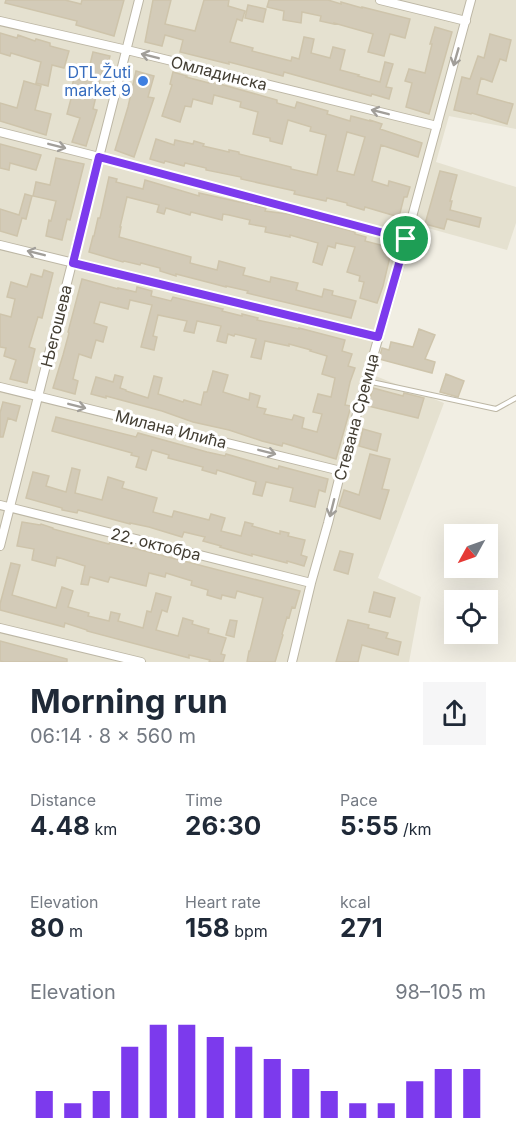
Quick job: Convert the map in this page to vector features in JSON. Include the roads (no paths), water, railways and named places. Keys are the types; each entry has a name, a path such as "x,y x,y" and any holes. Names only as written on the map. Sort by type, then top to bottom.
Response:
{"street":[{"name":"Његошева","path":"0,546 139,0"},
{"path":"380,0 466,21"},
{"name":"Стевана Сремца","path":"292,662 341,471 471,0"},
{"name":"Омладинска","path":"0,21 437,126"},
{"path":"0,132 406,239"},
{"path":"0,245 378,337"},
{"name":"Милана Илића","path":"0,387 341,471"},
{"name":"22. октобра","path":"0,505 311,584"},
{"path":"0,628 141,662"}],"lane":[{"path":"366,381 496,409 516,398"}],"place":[{"name":"DTL Žuti market 9","path":"143,81"}]}
